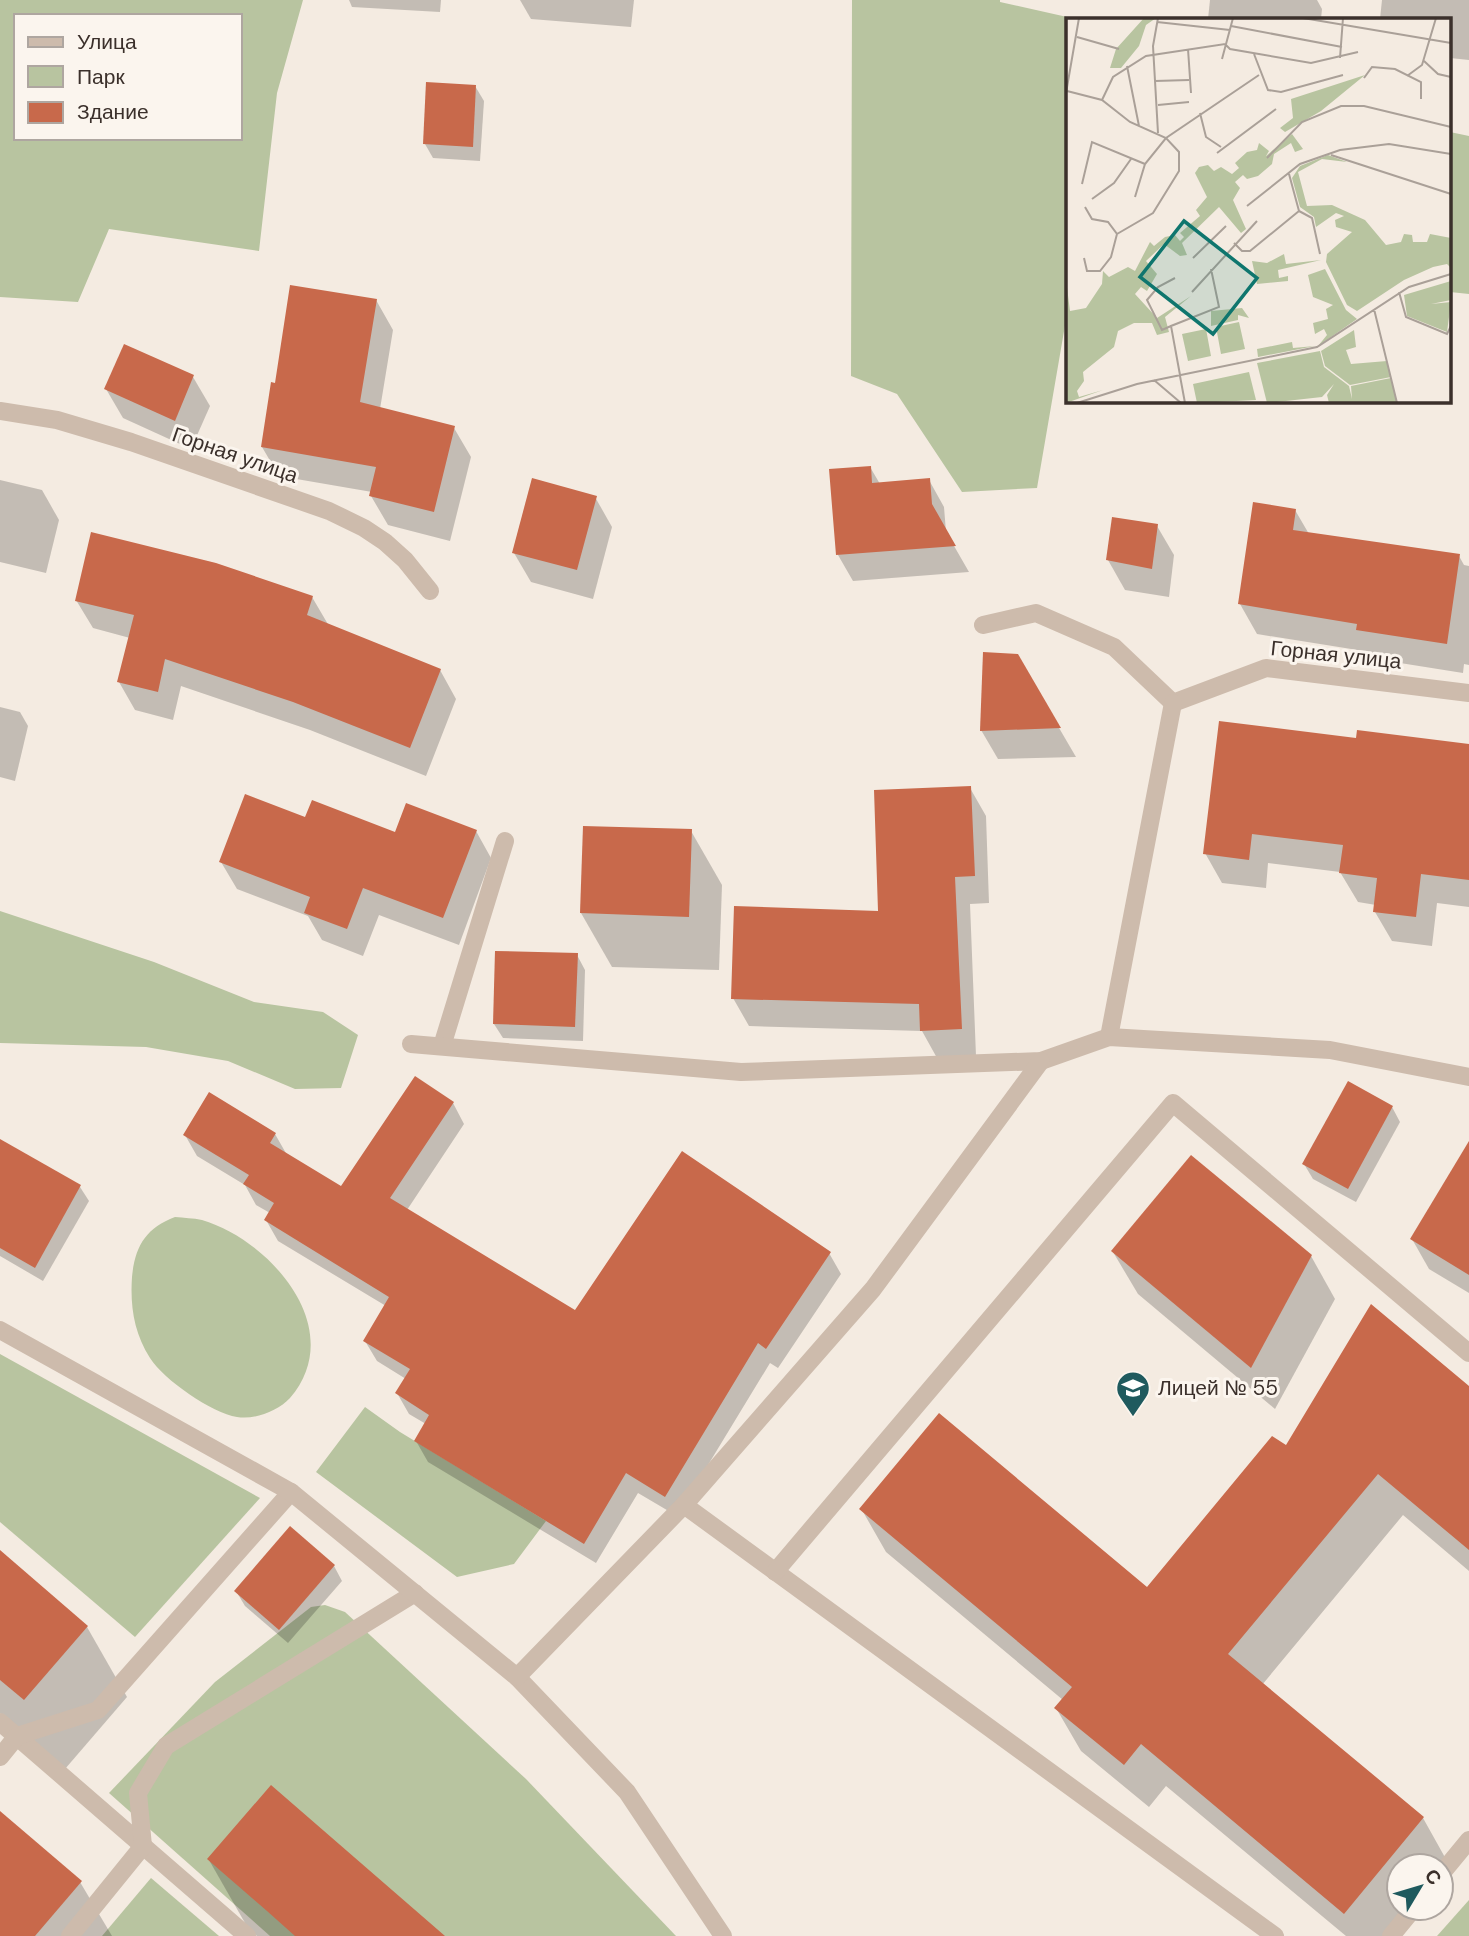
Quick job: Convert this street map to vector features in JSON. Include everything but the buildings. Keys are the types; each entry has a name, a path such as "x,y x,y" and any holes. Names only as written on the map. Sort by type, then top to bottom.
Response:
{"street":[{"name":"Горная улица","path":"0,411 57,420 131,442 329,511 385,542 405,560 430,591"},
{"path":"983,625 1036,613 1114,646 1172,703 1109,1037"},
{"name":"Горная улица","path":"1172,703 1266,668 1469,693"},
{"path":"442,1046 505,841"},
{"path":"411,1044 741,1072 1041,1061 1109,1037 1330,1050 1469,1077"},
{"path":"517,1677 684,1505 873,1289 1041,1061"},
{"path":"775,1572 1174,1103 1469,1353"},
{"path":"0,1329 291,1492 517,1677 627,1792 723,1936"},
{"path":"0,1757 17,1736 98,1710 291,1492"},
{"path":"684,1505 1275,1936"},
{"path":"70,1936 143,1846 138,1793 166,1746 415,1593"},
{"path":"0,1722 247,1936"},
{"path":"1455,1857 1469,1840"},
{"path":"1391,1936 1402,1922"}],"green space":[{"path":"0,0 303,0 277,93 259,251 109,229 78,302 0,297"},
{"path":"852,0 1000,0 1072,18 1066,18 1066,320 1037,488 962,492 897,394 851,376"},
{"path":"1452,132 1469,136 1469,294 1452,292"},
{"path":"0,911 154,962 254,1002 323,1012 358,1035 341,1088 295,1089 228,1061 146,1047 0,1043"},
{"path":"175,1217 202,1220 228,1231 253,1247 275,1267 294,1291 306,1317 311,1344 306,1371 290,1398 273,1411 244,1418 215,1409 166,1376 145,1349 133,1309 132,1288 136,1256 149,1233"},
{"path":"0,1354 260,1498 135,1637 0,1522"},
{"path":"365,1407 400,1432 546,1521 514,1564 457,1577 316,1472"},
{"path":"325,1605 345,1612 526,1779 676,1936 270,1936 109,1793 215,1682 311,1607"},
{"path":"151,1878 219,1936 102,1936"},
{"path":"1469,1900 1469,1936 1437,1936 1449,1922 1455,1922 1455,1916"}],"place":[{"name":"Лицей № 55","path":"1133,1418"}]}
